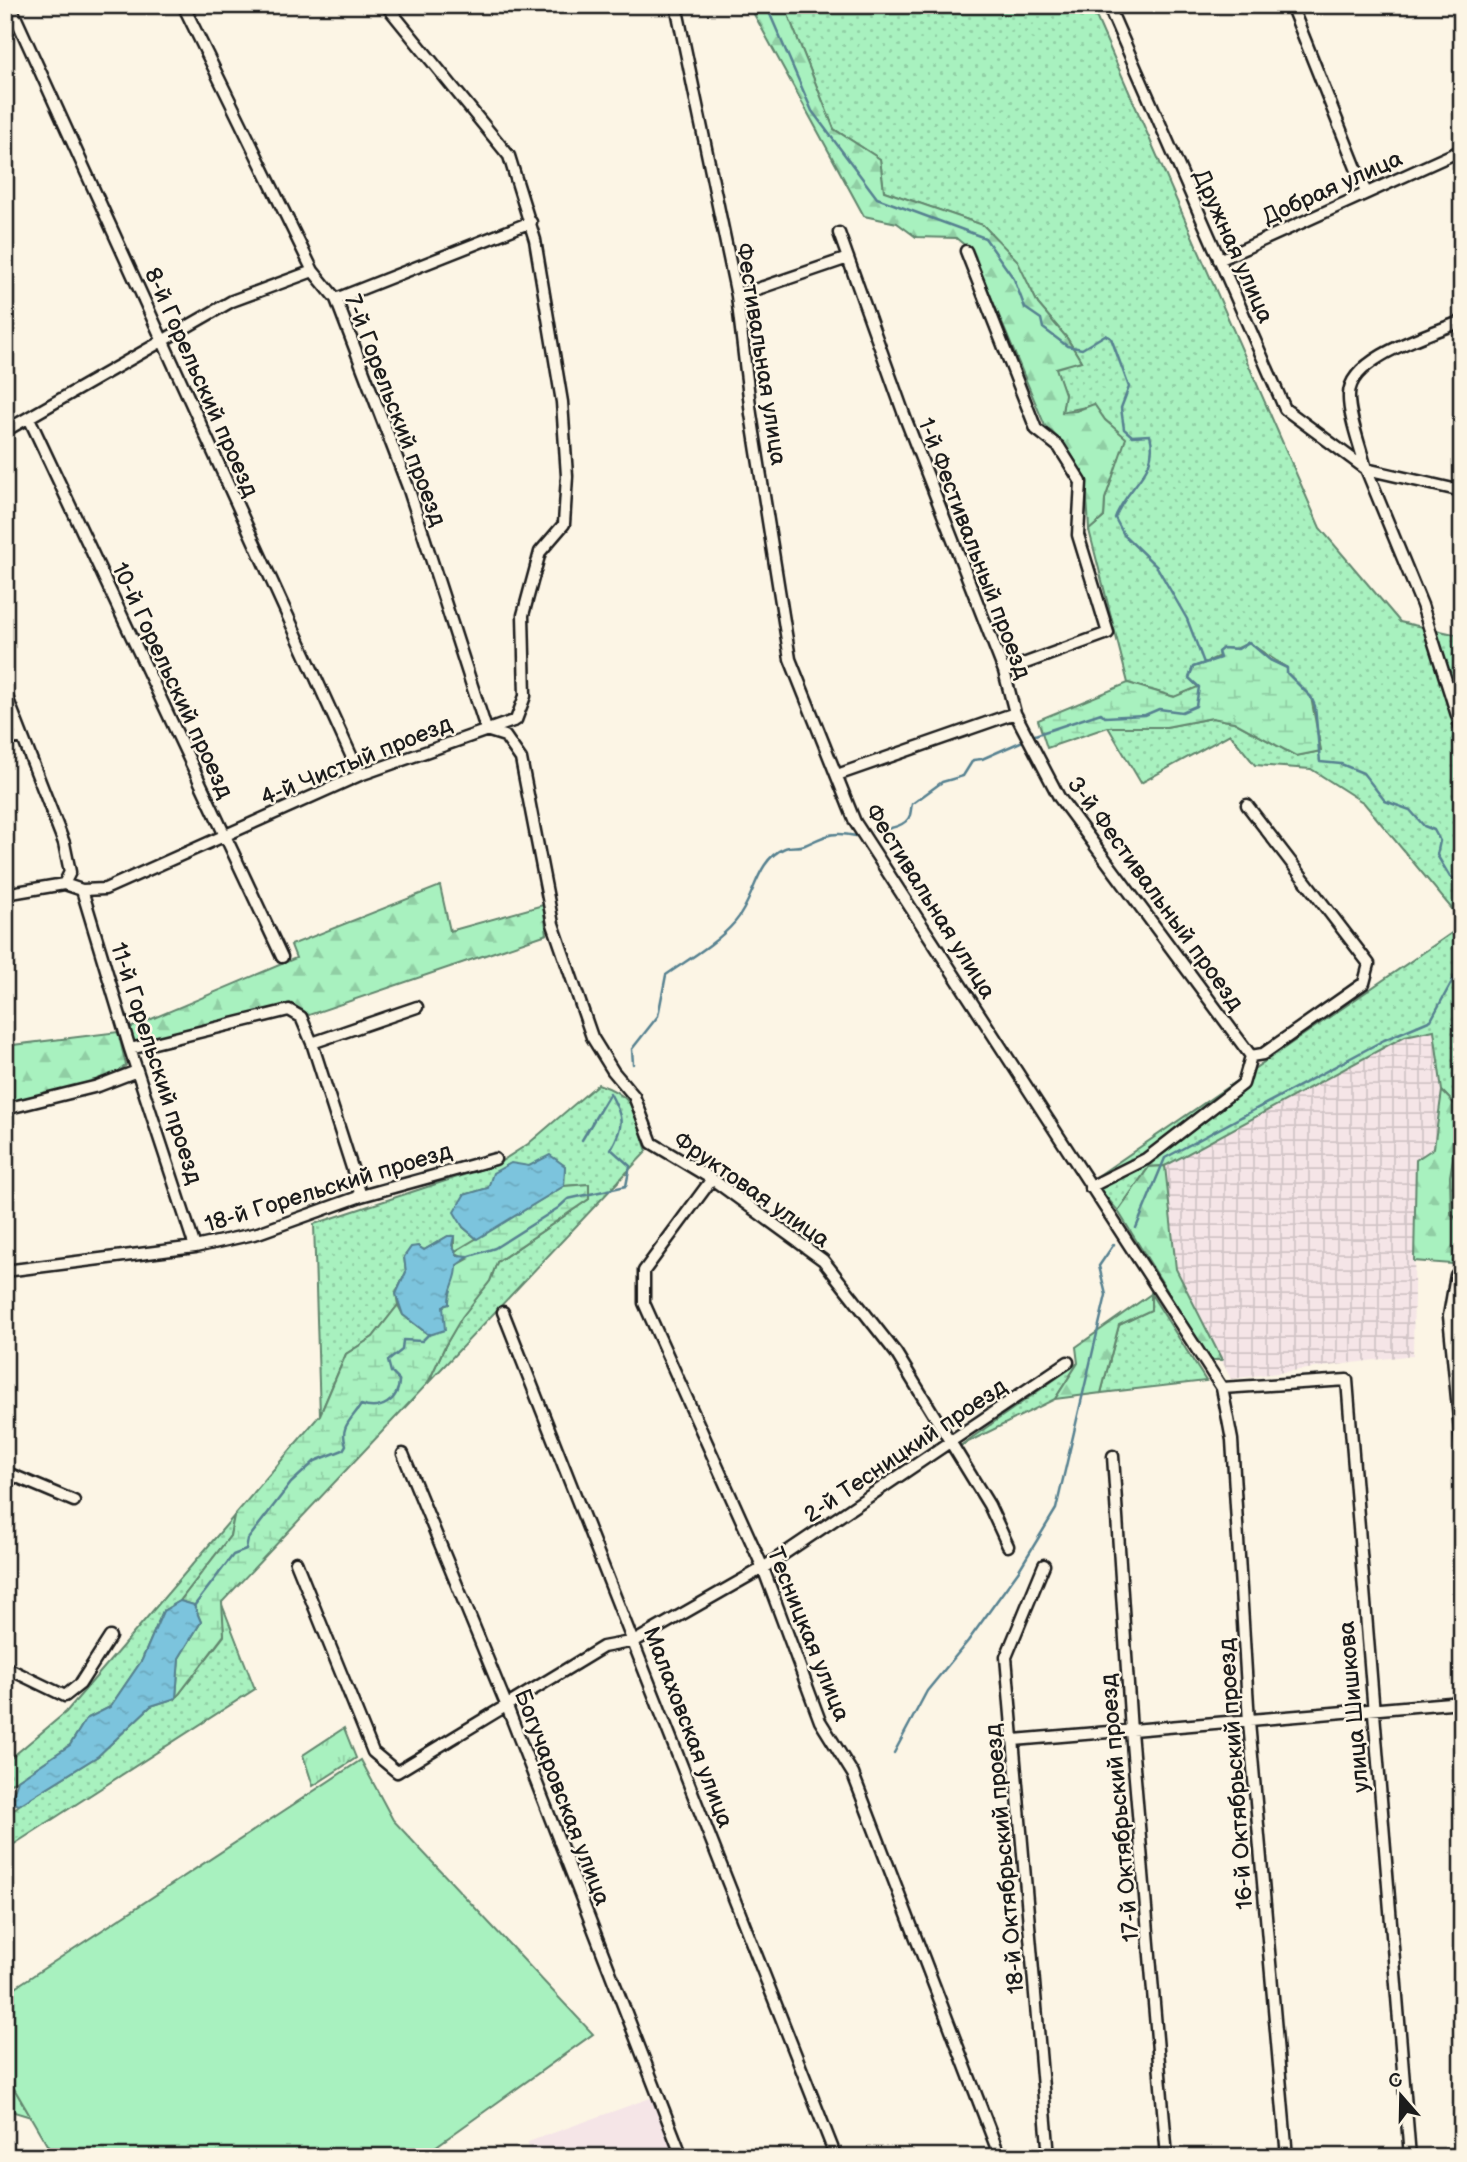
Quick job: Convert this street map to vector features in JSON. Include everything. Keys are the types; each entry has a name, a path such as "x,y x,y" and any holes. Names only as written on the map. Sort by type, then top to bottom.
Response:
{"street":[{"name":"8-й Горельский проезд","path":"10,5 360,775"},
{"name":"7-й Горельский проезд","path":"183,5 313,271 336,299 408,487 486,730"},
{"path":"336,299 531,222 509,156 386,5"},
{"name":"Фестивальная улица","path":"676,5 737,296 751,414 790,659 855,822 1222,1388"},
{"name":"Дружная улица","path":"1108,5 1284,409 1366,469"},
{"path":"1291,5 1305,34 1366,193"},
{"path":"1460,5 1462,11"},
{"name":"Добрая улица","path":"1219,260 1462,150"},
{"name":"4-й Чистый проезд","path":"5,894 64,884 82,890 105,889 360,775 516,720 525,696 523,615 540,552 564,524 567,476 562,402 531,222"},
{"name":"1-й Фестивальный проезд","path":"837,775 1015,713 1004,671 906,420 839,233"},
{"path":"966,251 1036,429 1059,447 1081,482 1079,536 1108,633 1004,671"},
{"path":"737,296 848,258"},
{"path":"5,430 232,302 313,271"},
{"path":"1462,321 1384,354 1356,372 1349,394 1366,469 1422,605 1462,731"},
{"name":"10-й Горельский проезд","path":"29,418 282,957"},
{"path":"1366,469 1462,491"},
{"path":"5,692 64,843 70,872 64,884"},
{"name":"3-й Фестивальный проезд","path":"1015,713 1059,797 1251,1056"},
{"name":"Фруктовая улица","path":"486,730 505,736 521,759 553,924 592,1037 613,1071 634,1096 652,1143 712,1179 823,1260 896,1353 989,1504 1008,1546"},
{"path":"5,740 22,737"},
{"path":"1090,1187 1146,1159 1243,1084 1251,1056 1263,1054 1364,983 1369,964 1247,805"},
{"name":"11-й Горельский проезд","path":"82,890 130,1049 195,1247"},
{"path":"312,1044 417,1007"},
{"path":"130,1049 289,1010 301,1017 360,1196"},
{"path":"5,1110 98,1086 137,1071"},
{"name":"18-й Горельский проезд","path":"5,1271 195,1247 258,1233 360,1196 495,1158"},
{"name":"Тесницкая улица","path":"712,1179 644,1271 644,1303 763,1568 820,1721 853,1774 1000,2157"},
{"path":"1456,1275 1449,1316 1462,1450"},
{"name":"Малаховская улица","path":"503,1312 635,1641 836,2157"},
{"name":"2-й Тесницкий проезд","path":"296,1562 373,1752 397,1772 603,1647 635,1641 763,1568 1068,1362"},
{"name":"улица Шишкова","path":"1222,1388 1347,1380 1410,2157"},
{"name":"16-й Октябрьский проезд","path":"1222,1388 1232,1440 1249,1722 1287,2157"},
{"name":"Богучаровская улица","path":"403,1454 506,1704 682,2157"},
{"name":"17-й Октябрьский проезд","path":"1113,1456 1131,1731 1167,2157"},
{"path":"5,1472 74,1501"},
{"name":"18-й Октябрьский проезд","path":"1044,1565 1006,1657 1049,2157"},
{"path":"5,1667 65,1696 80,1684 110,1637"},
{"path":"1014,1740 1462,1702"}],"shaded area":[{"path":"1434,1030 1442,1091 1434,1148 1416,1160 1413,1355 1231,1379 1176,1269 1165,1166 1405,1036"},
{"path":"653,2097 675,2157 530,2157 528,2142"}],"green space":[{"path":"749,5 784,5 834,129 880,159 884,191 983,225 1017,260 1038,304 1067,338 1081,361 1056,368 1065,394 1062,412 1076,411 1094,404 1105,420 1126,438 1105,499 1104,517 1089,530 1087,498 1075,460 1045,426 972,251 956,238 916,237 897,223 864,216"},
{"path":"784,5 1091,5 1320,528 1400,622 1458,635 1462,639 1462,921 1364,803 1311,769 1255,765 1230,734 1141,783 1108,727 1166,727 1212,718 1234,722 1296,756 1321,751 1311,697 1287,673 1287,668 1249,643 1204,663 1199,687 1175,697 1128,683 1089,530 1104,517 1105,499 1125,438 1105,420 1094,405 1062,412 1065,394 1055,367 1081,361 1067,338 1038,304 1016,260 983,225 884,191 880,159 834,129"},
{"path":"1249,642 1270,660 1287,668 1287,673 1311,697 1321,751 1296,756 1234,722 1212,718 1166,727 1108,727 1047,748 1038,720 1128,683 1174,697 1198,687 1189,678 1193,667 1219,658 1218,652 1223,648 1238,649"},
{"path":"440,886 450,931 543,905 547,934 309,1015 290,1003 197,1030 134,1043 130,1028 296,958 291,945"},
{"path":"1462,926 1462,1223 1451,1214 1450,1176 1461,1111 1442,1091 1434,1030 1405,1036 1165,1166 1149,1167 1118,1211 1092,1180"},
{"path":"118,1032 126,1065 116,1073 87,1086 5,1103 5,1046"},
{"path":"598,1084 628,1101 633,1108 647,1151 428,1383 461,1317 490,1281 497,1262 589,1199 589,1184 564,1186 565,1166 550,1156 488,1188 464,1195 463,1227 477,1239 454,1252 454,1236 448,1236 424,1250 418,1246 411,1248 404,1257 406,1272 396,1293 398,1305 373,1337 346,1354 320,1415 314,1224 497,1164 528,1144"},
{"path":"1442,1091 1461,1111 1450,1176 1451,1214 1462,1223 1462,1242 1452,1264 1414,1261 1416,1160 1434,1148"},
{"path":"1165,1166 1176,1269 1222,1360 1210,1360 1118,1211 1149,1167"},
{"path":"589,1184 589,1199 497,1262 490,1281 462,1317 445,1346 428,1383 222,1602 224,1635 176,1698 179,1658 201,1622 194,1605 180,1601 230,1536 234,1516 320,1415 346,1354 373,1337 398,1305 403,1315 429,1335 443,1306 449,1304 457,1265 468,1259 454,1252 564,1186"},
{"path":"1151,1294 1206,1381 1101,1393 1119,1325 1150,1310"},
{"path":"1151,1294 1151,1310 1119,1325 1101,1393 1055,1399 1078,1363 1076,1347"},
{"path":"1078,1363 1055,1399 960,1446"},
{"path":"234,1516 230,1536 180,1601 163,1611 142,1660 110,1707 86,1719 70,1745 18,1780 5,1785 5,1763 66,1712"},
{"path":"221,1602 255,1689 5,1850 5,1818 19,1805 98,1756 151,1706 176,1698 224,1636"},
{"path":"344,1728 356,1758 313,1786 303,1755"},
{"path":"361,1760 393,1820 593,2034 421,2157 54,2157 5,2073 5,1994"},
{"path":"5,2073 31,2117 14,2112 5,2097"}],"water":[{"path":"550,1155 565,1166 564,1186 477,1239 463,1227 454,1212 464,1195 488,1188 493,1173 511,1163 529,1166"},
{"path":"448,1236 454,1236 452,1245 457,1255 470,1256 457,1265 449,1304 443,1306 445,1330 429,1335 403,1315 396,1294 406,1272 404,1257 411,1247 418,1246 424,1250"},
{"path":"180,1601 194,1605 201,1622 179,1658 176,1698 151,1706 98,1756 19,1805 10,1802 18,1780 70,1745 86,1719 110,1707 142,1660 163,1611"}],"waterway":[{"path":"766,5 812,111 877,198 985,238 1014,279 1025,308 1041,319 1043,328 1067,346 1082,349 1105,335 1111,338 1129,387 1121,408 1124,429 1132,436 1150,435 1152,448 1146,469 1120,506 1115,518 1124,535 1157,567 1187,619 1204,663"},
{"path":"1032,736 1101,713 1105,717 1145,715 1159,709 1182,712 1196,706 1199,687 1189,678 1193,667 1220,658 1218,652 1223,648 1238,649 1249,642 1270,660 1287,668 1287,673 1311,697 1315,706 1320,762 1341,764 1363,773 1385,801 1410,810 1424,826 1434,830 1440,841 1437,855 1450,877 1462,881"},
{"path":"873,831 904,823 910,815 912,804 942,782 963,776 973,760 982,759 1025,740"},
{"path":"633,1064 632,1049 658,1016 666,975 728,930 742,913 767,862 785,848 802,846 830,835 856,836"},
{"path":"1136,1228 1165,1158 1384,1040 1431,1020 1462,963"},
{"path":"582,1140 610,1093"},
{"path":"467,1257 495,1248 568,1199 626,1186 630,1166 611,1149 619,1133 621,1121 610,1093"},
{"path":"894,1753 927,1691 968,1641 1019,1570 1056,1509 1106,1295 1099,1266 1114,1244"},
{"path":"194,1606 233,1555 246,1550 248,1539 291,1483 315,1461 343,1450 346,1445 345,1428 361,1405 381,1406 396,1394 399,1380 391,1372 388,1361 402,1350 403,1340 422,1341 429,1334"}]}
